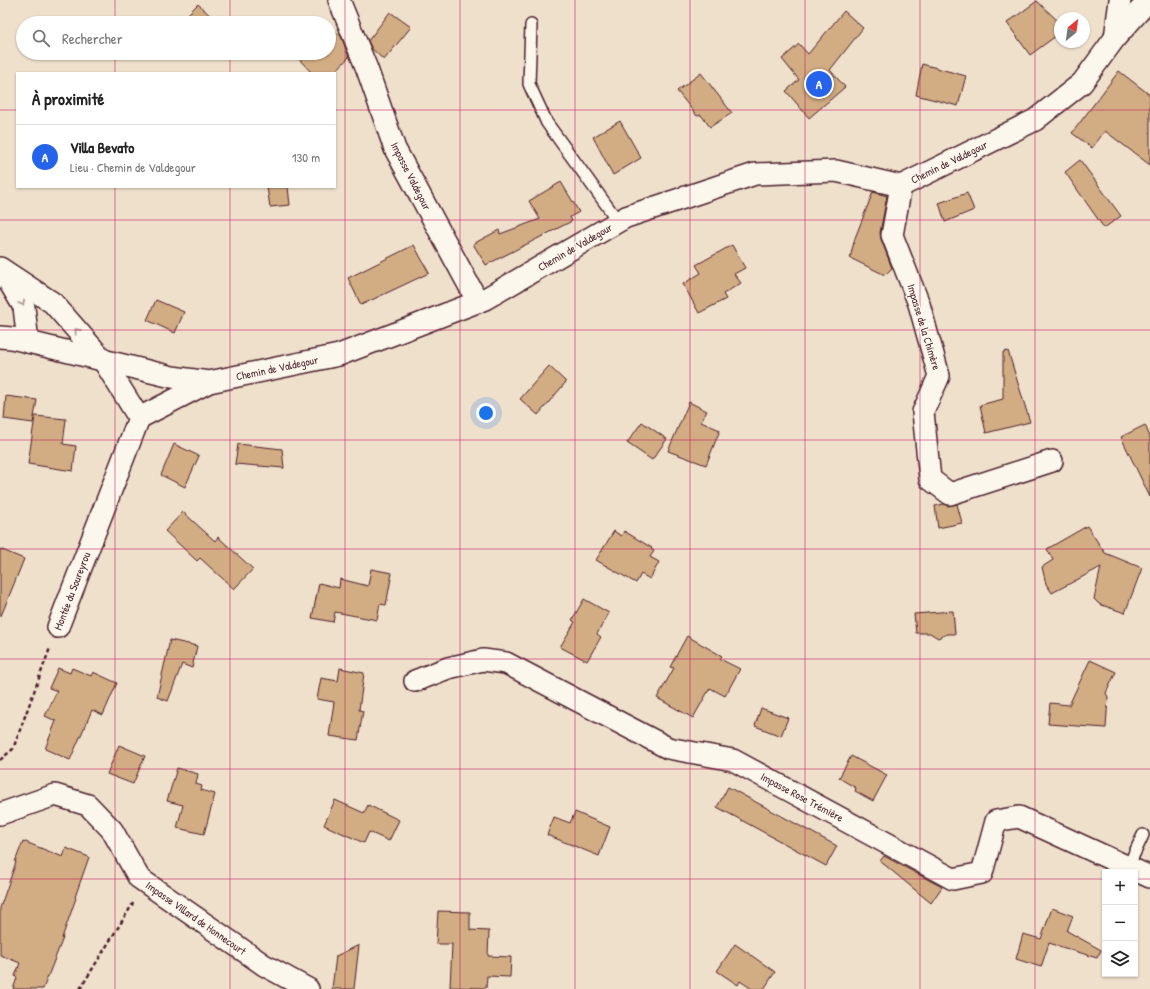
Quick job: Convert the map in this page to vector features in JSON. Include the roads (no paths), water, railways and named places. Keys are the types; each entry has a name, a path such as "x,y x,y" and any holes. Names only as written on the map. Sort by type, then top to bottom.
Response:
{"street":[{"name":"Impasse Valdegour","path":"339,0 367,69 395,148 478,302"},
{"name":"Chemin de Valdegour","path":"1115,38 1120,0"},
{"name":"Chemin de Valdegour","path":"0,337 12,338 172,377 209,382 339,356 485,299 626,217 755,174 836,171 900,186 1035,120 1082,83 1115,38 1149,0"},
{"name":"Impasse de la Chimère","path":"900,186 892,235 919,304 939,376 922,412 930,479 950,494 1052,461"},
{"path":"1,269 24,307 28,342"},
{"path":"1,269 53,303 103,360 139,418 209,382"},
{"name":"Montée du Soureyrou","path":"58,627 139,418"},
{"name":"Impasse Rose Trémière","path":"415,681 448,668 483,660 506,663 668,748 733,760 953,878 982,873 996,821 1020,817 1150,877"},
{"name":"Impasse Villard de Honnecourt","path":"0,814 55,795 88,805 112,830 139,878 264,965 308,989"}],"lane":[{"path":"531,25 529,84 547,123 618,221"},
{"path":"1128,867 1143,835"}],"place":[{"name":"Villa Bevato","path":"819,84"}]}
